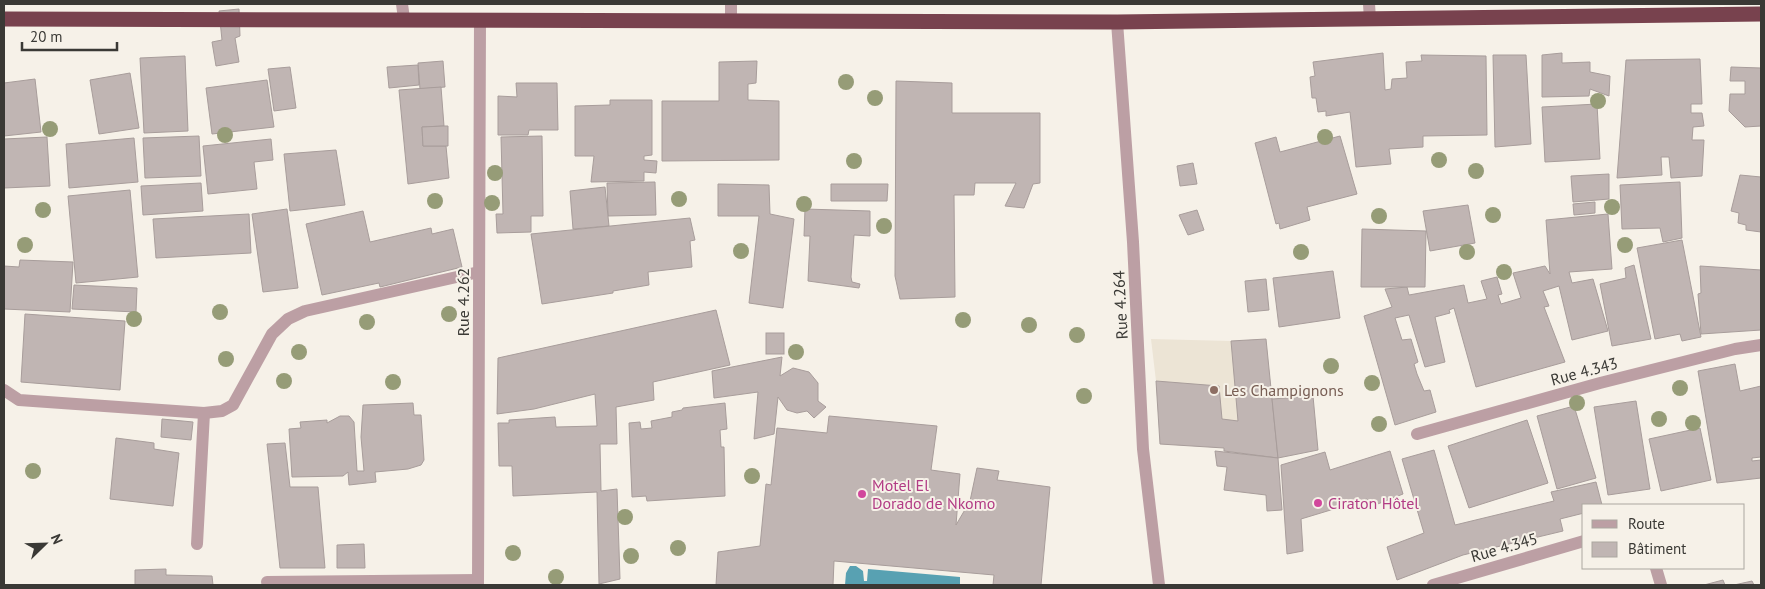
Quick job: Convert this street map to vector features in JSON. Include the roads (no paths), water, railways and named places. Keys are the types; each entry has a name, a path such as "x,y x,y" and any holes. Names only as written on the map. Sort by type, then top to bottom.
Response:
{"highway":[{"path":"4,19 1117,22 1370,11 1761,14"}],"street":[{"path":"402,4 404,19"},
{"path":"730,21 731,4"},
{"name":"Rue 4.262","path":"478,583 480,20"},
{"name":"Rue 4.264","path":"1117,22 1133,242 1143,449 1159,585"},
{"path":"4,390 19,400 204,412 222,411 233,405 272,334 288,319 305,311 479,272"},
{"name":"Rue 4.343","path":"1417,434 1600,383 1736,349 1761,345"},
{"path":"197,544 204,412"},
{"name":"Rue 4.345","path":"1432,585 1582,541"},
{"path":"1656,569 1661,585"},
{"path":"267,582 478,583"}],"water":[{"path":"850,566 856,566 863,571 864,581 867,581 868,569 960,577 960,585 845,585 846,573"}],"place":[{"name":"Les Champignons","path":"1214,390"},
{"name":"Motel El Dorado de Nkomo","path":"862,494"},
{"name":"Ciraton Hôtel","path":"1318,503"}]}
